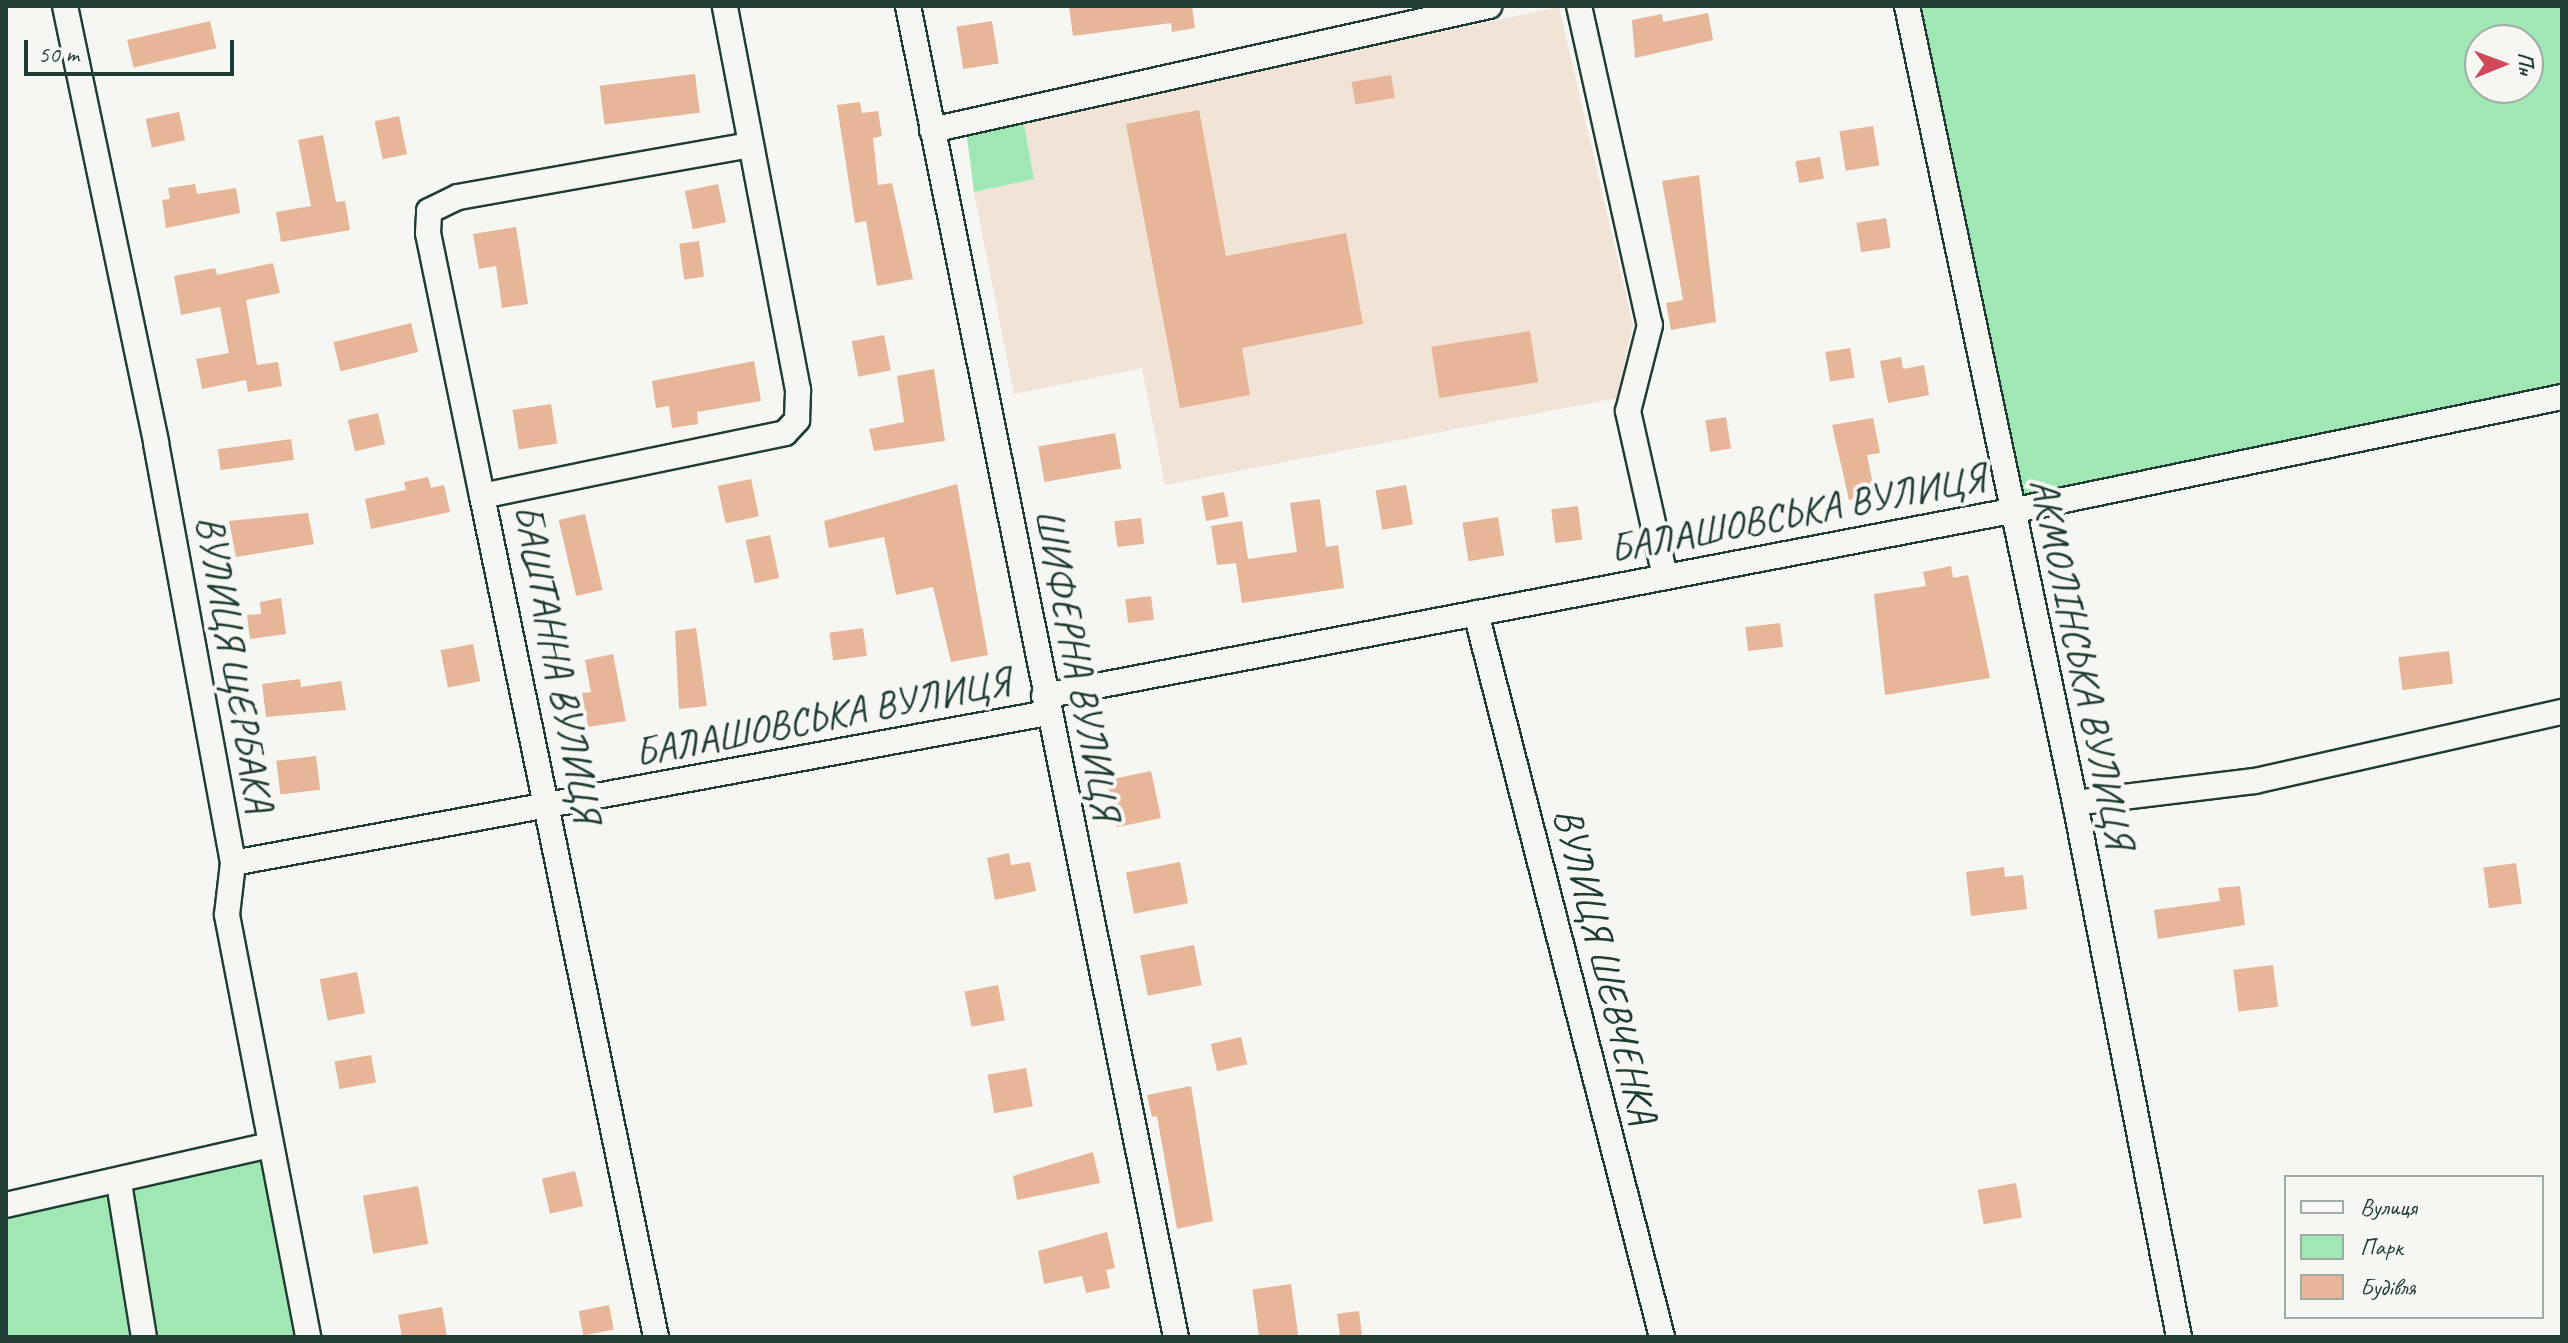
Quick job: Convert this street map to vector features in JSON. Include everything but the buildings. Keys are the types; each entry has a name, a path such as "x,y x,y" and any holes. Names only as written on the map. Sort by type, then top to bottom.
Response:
{"street":[{"name":"ВУЛИЦЯ ЩЕРБАКА","path":"65,6 156,443 233,863 227,915 308,1337"},
{"name":"БАШТАННА ВУЛИЦЯ","path":"656,1337 482,496 791,429 797,420 798,390 725,6"},
{"name":"ШИФЕРНА ВУЛИЦЯ","path":"908,6 1046,705 1176,1337"},
{"path":"932,130 1489,6"},
{"path":"1579,6 1650,325 1628,411 1665,577"},
{"name":"АКМОЛІНСЬКА ВУЛИЦЯ","path":"1907,6 2075,803 2179,1337"},
{"path":"482,496 428,233 429,211 458,197 750,145"},
{"name":"БАЛАШОВСЬКА ВУЛИЦЯ","path":"233,863 546,807 1476,613 2011,511 2562,397"},
{"name":"ВУЛИЦЯ ШЕВЧЕНКА","path":"1476,613 1662,1337"},
{"path":"2075,803 2255,781 2562,712"},
{"path":"6,1205 119,1183 270,1145"},
{"path":"119,1183 144,1337"}],"shaded area":[{"path":"1559,7 1633,325 1617,398 1165,485 1142,368 1014,394 974,192 1034,179 1023,119"}],"green space":[{"path":"1907,6 2562,6 2562,397 2011,511"},
{"path":"1023,119 1034,179 974,192 967,137 976,128"},
{"path":"270,1145 308,1337 6,1337 6,1205"}]}
